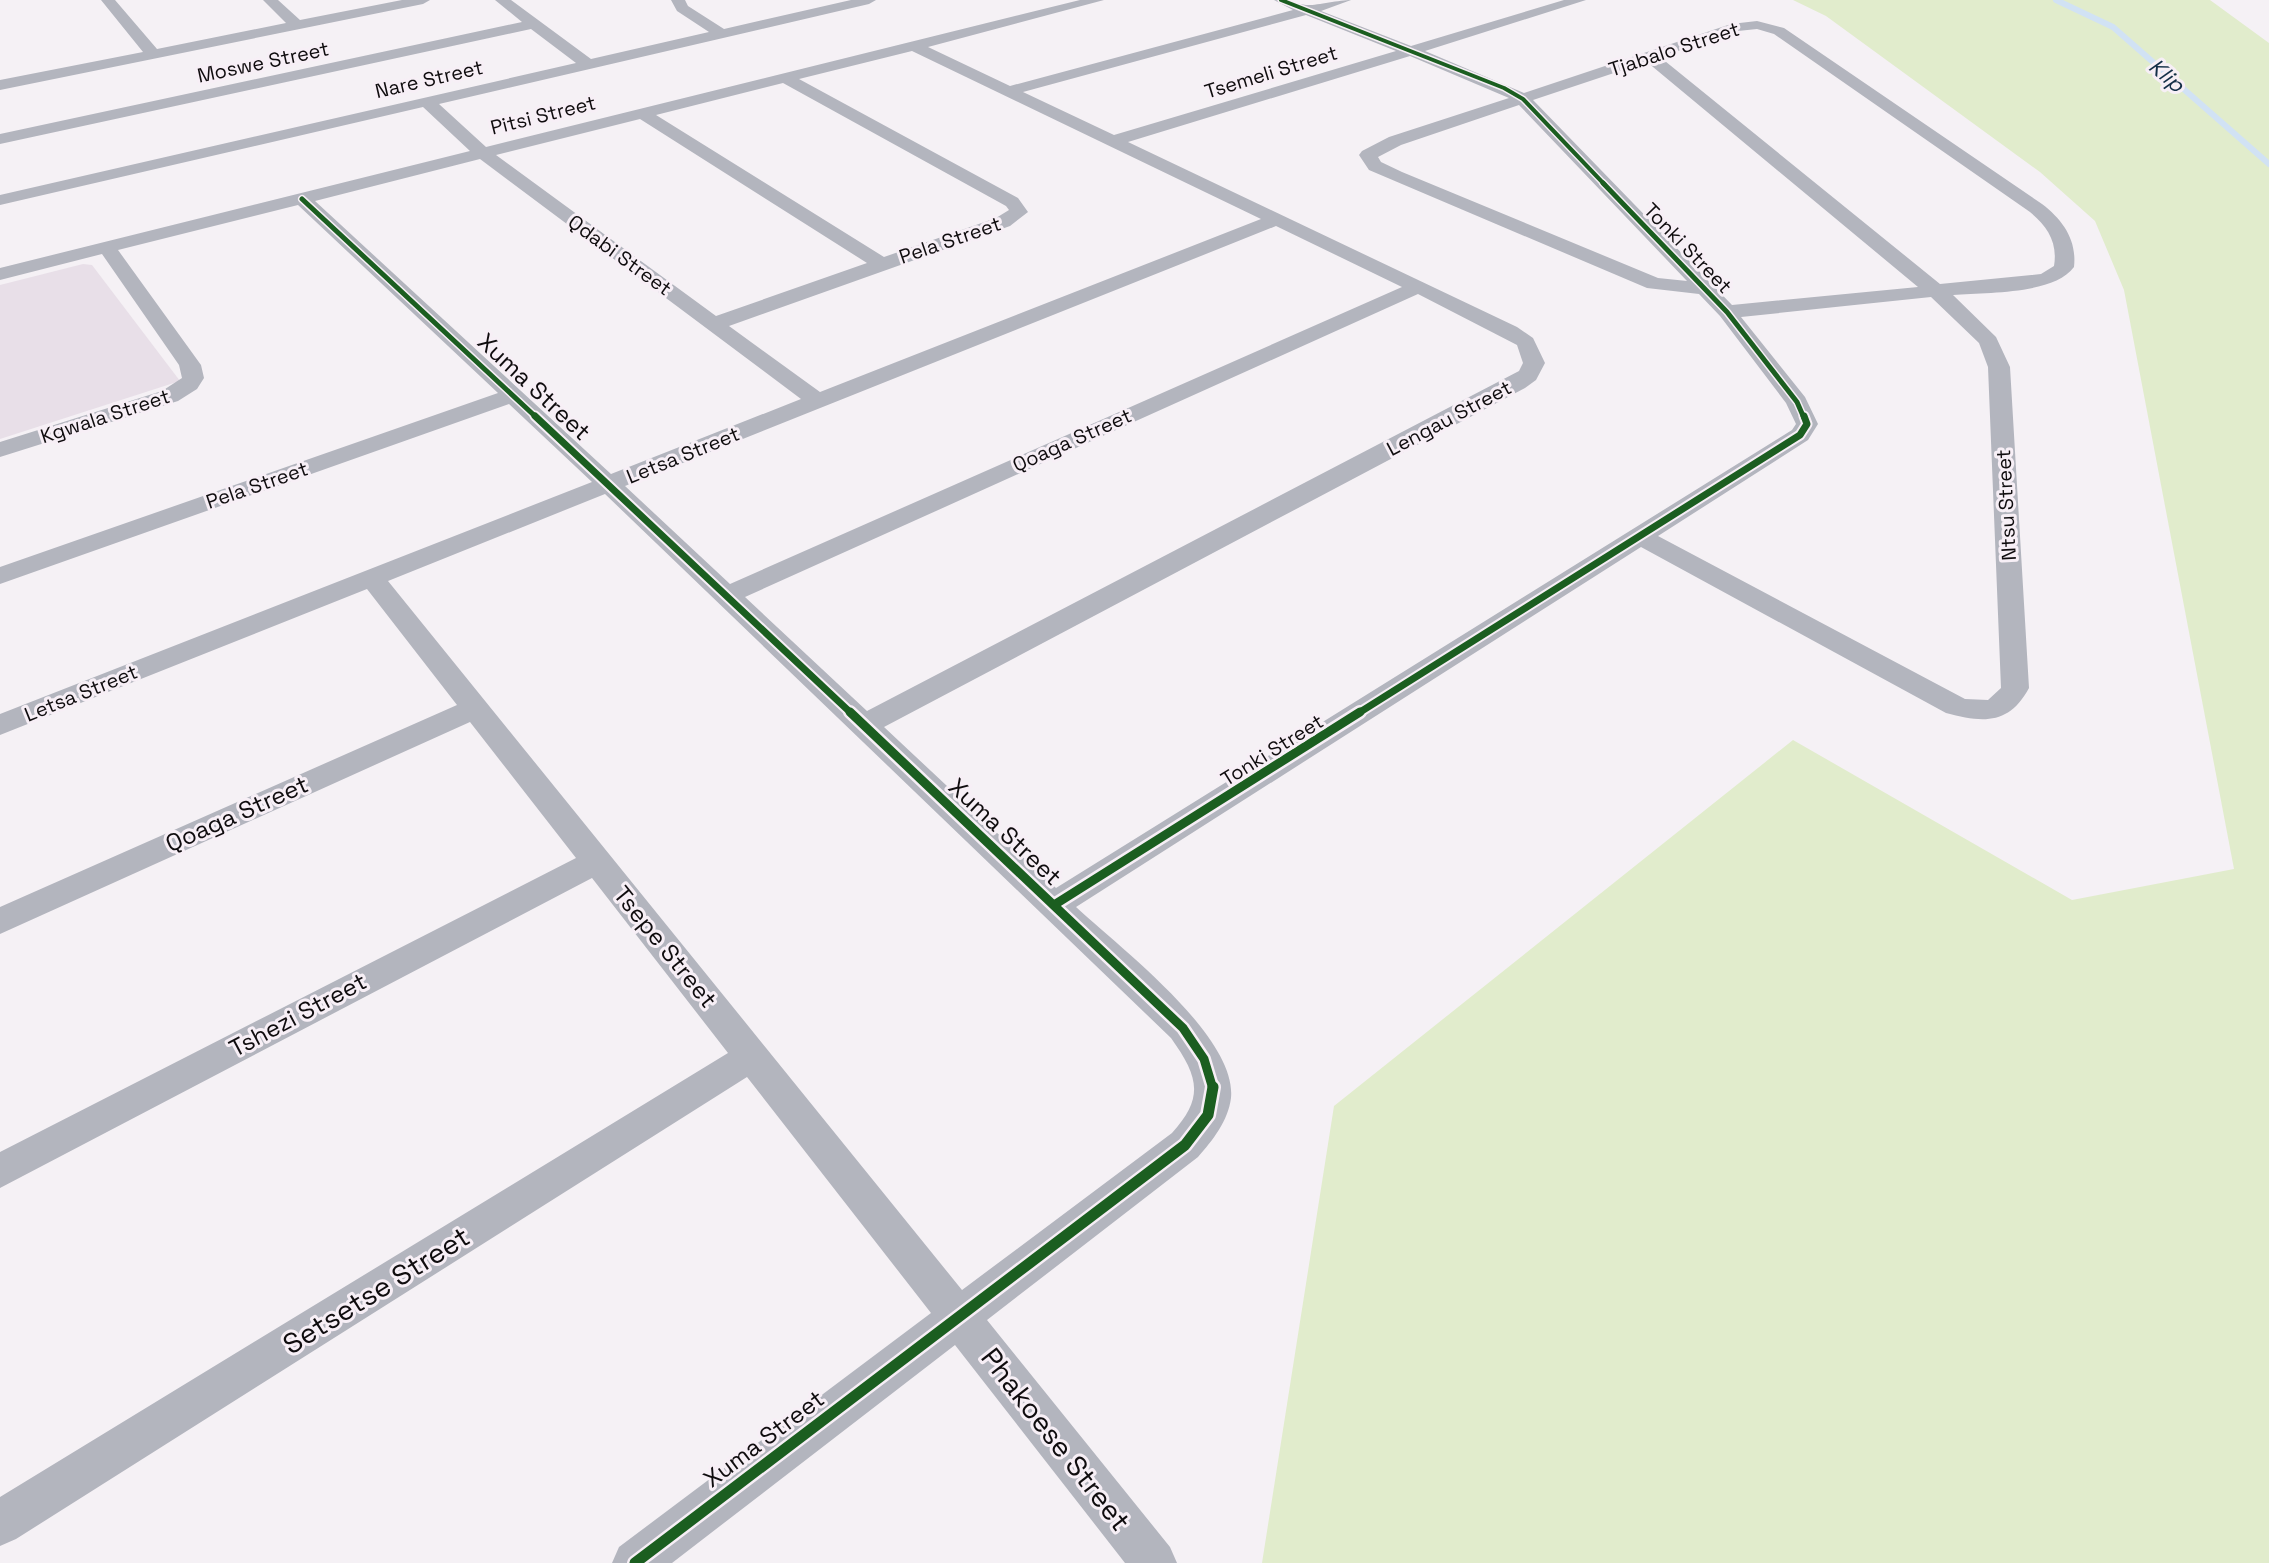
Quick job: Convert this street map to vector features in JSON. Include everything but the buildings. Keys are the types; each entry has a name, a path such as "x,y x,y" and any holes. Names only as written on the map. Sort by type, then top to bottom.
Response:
{"street":[{"path":"108,0 153,54"},
{"path":"270,0 297,25"},
{"path":"0,85 423,0"},
{"path":"502,0 589,65"},
{"path":"678,0 682,8 722,34"},
{"name":"Nare Street","path":"0,200 869,0"},
{"name":"Pitsi Street","path":"0,274 1097,0"},
{"name":"Tonki Street","path":"1054,905 1642,537 1805,430 1807,419 1803,411 1727,312 1523,99 1504,88 1281,0"},
{"path":"1009,91 1344,0"},
{"name":"Tsemeli Street","path":"1113,141 1579,0"},
{"name":"Moswe Street","path":"0,139 534,24"},
{"name":"Tjabalo Street","path":"1704,289 1654,284 1396,176 1375,166 1368,158 1385,145 1736,27 1757,25 1776,30 2036,208 2062,236 2065,262 2061,272 2052,278 1727,312"},
{"name":"Lengau Street","path":"862,726 1528,375 1534,359 1522,338 914,46"},
{"name":"Ntsu Street","path":"1642,537 1956,706 1980,711 2005,703 2015,688 1999,367 1994,350 1981,332 1936,292 1650,57"},
{"name":"Pela Street","path":"714,324 1014,218 1019,212 1018,208 785,78"},
{"name":"Qdabi Street","path":"427,102 482,153 818,401"},
{"path":"642,113 881,264"},
{"name":"Xuma Street","path":"302,199 727,595 1183,1028 1211,1073 1213,1102 1207,1121 1185,1145 635,1563"},
{"name":"Letsa Street","path":"0,725 1277,219"},
{"name":"Kgwala Street","path":"0,450 170,396 193,378 190,365 107,248"},
{"name":"Qoaga Street","path":"727,595 1418,287"},
{"name":"Pela Street","path":"0,576 514,395"},
{"name":"Tsepe Street","path":"372,578 958,1316"},
{"name":"Qoaga Street","path":"0,921 475,708"},
{"name":"Tshezi Street","path":"0,1171 562,876 597,861"},
{"name":"Setsetse Street","path":"0,1523 752,1056"},
{"name":"Phakoese Street","path":"958,1316 1154,1563"}],"shaded area":[{"path":"83,264 92,265 180,381 0,439 0,285"}],"green space":[{"path":"1793,0 2210,0 2269,43 2269,1563 1262,1563 1334,1106 1793,740 2072,900 2234,869 2124,290 2095,221 2040,172 1826,16"}],"waterway":[{"name":"Klip","path":"2056,0 2113,27 2269,164"}],"cycle path":[{"path":"1054,905 1800,435 1807,424 1797,402 1727,312 1523,99 1504,88 1281,0"},
{"path":"302,199 727,595 1183,1028 1210,1073 1213,1087 1208,1115 1185,1145 635,1563"}]}
